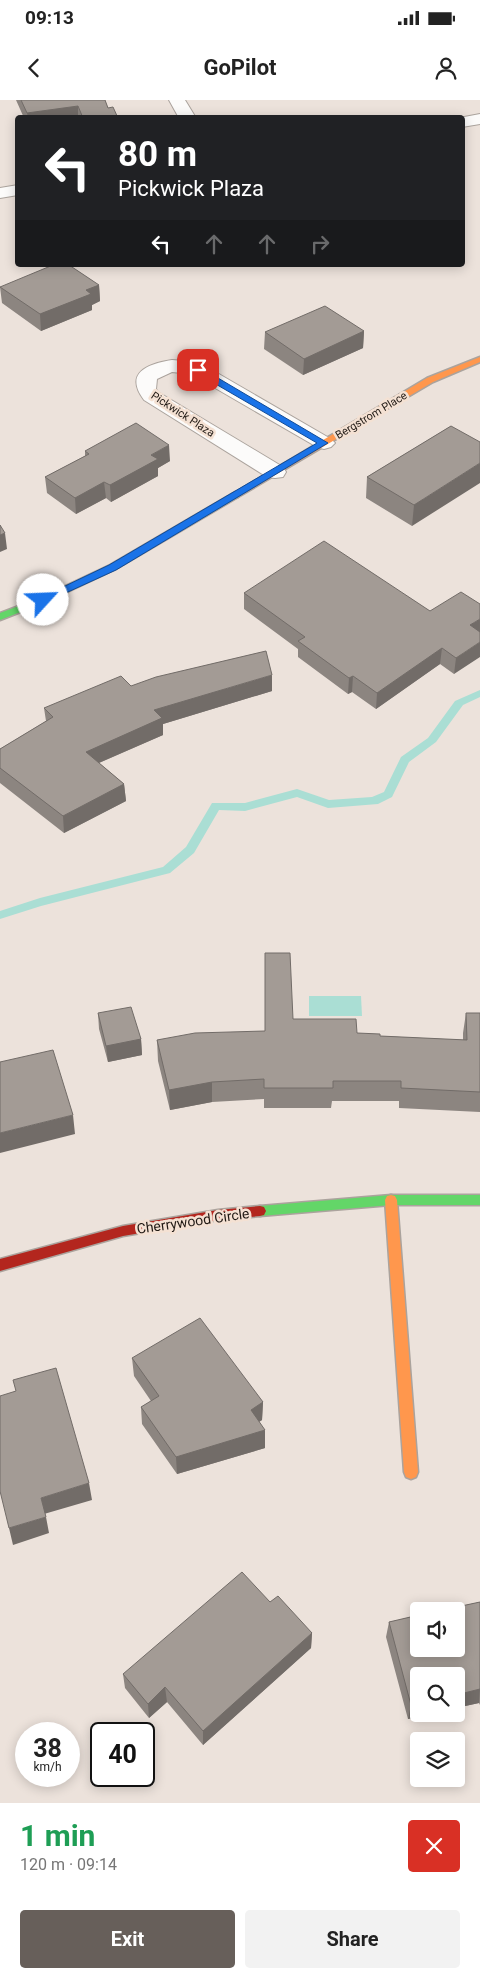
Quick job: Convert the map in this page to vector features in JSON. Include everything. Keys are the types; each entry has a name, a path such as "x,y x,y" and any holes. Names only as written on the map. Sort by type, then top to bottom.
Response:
{"street":[{"path":"177,100 186,115"},
{"path":"465,122 480,119"},
{"path":"0,193 15,190"},
{"name":"Bergstrom Place","path":"0,617 43,600 113,568 430,380 480,359"},
{"name":"Pickwick Plaza","path":"275,472 151,396 146,389 147,376 165,366 177,365 198,370 324,443"},
{"path":"391,1200 410,1472"},
{"name":"Cherrywood Circle","path":"0,1265 123,1231 218,1215 391,1200 480,1200"}],"water":[{"path":"309,996 361,996 362,1016 309,1016"}],"building":[{"path":"21,100 105,100 108,108 113,107 117,115 82,115 78,106 27,113"},
{"path":"48,267 72,267 99,285 86,290 91,294 40,314 0,287"},
{"path":"325,306 364,331 304,359 265,332"},
{"path":"136,423 169,445 151,455 158,459 110,485 104,482 75,498 45,477 89,454 85,451"},
{"path":"451,426 480,442 480,463 414,505 367,477"},
{"path":"0,525 5,533 0,535"},
{"path":"324,541 430,611 461,592 480,604 480,619 470,625 480,632 480,642 456,658 442,648 377,693 353,676 349,678 298,641 305,637 244,593"},
{"path":"266,651 272,675 154,710 162,718 86,752 124,784 63,816 0,768 0,749 53,717 44,708 121,676 131,686 156,677"},
{"path":"265,953 290,953 293,1019 356,1019 357,1033 380,1034 380,1036 467,1040 466,1013 480,1013 480,1092 401,1088 401,1081 333,1081 333,1088 264,1088 264,1079 212,1082 169,1090 157,1040 195,1033 265,1031"},
{"path":"131,1007 141,1039 106,1046 98,1013"},
{"path":"53,1050 73,1115 0,1133 0,1062"},
{"path":"200,1318 263,1402 251,1410 265,1430 176,1457 141,1407 159,1396 132,1358"},
{"path":"56,1368 89,1483 41,1498 46,1517 9,1528 0,1491 0,1396 16,1391 13,1380"},
{"path":"242,1572 270,1602 278,1596 312,1633 203,1731 165,1687 148,1704 123,1674"},
{"path":"480,1602 480,1689 465,1693 465,1667 410,1667 410,1701 389,1622 410,1617 410,1657 465,1657 465,1605"}],"waterway":[{"path":"0,915 40,902 166,870 190,850 216,806 245,807 297,793 328,804 374,801 388,794 405,760 432,740 459,703 480,693"}],"traffic: fast":[{"path":"0,617 43,600 113,567 235,495"},
{"path":"260,1211 391,1200 480,1200"}],"traffic: slow":[{"path":"235,495 430,380 480,359"},
{"path":"391,1200 411,1472"}],"traffic: jam":[{"path":"0,1265 123,1231 218,1215 260,1211"}],"route":[{"path":"43,600 113,568 324,443 198,370"}]}
